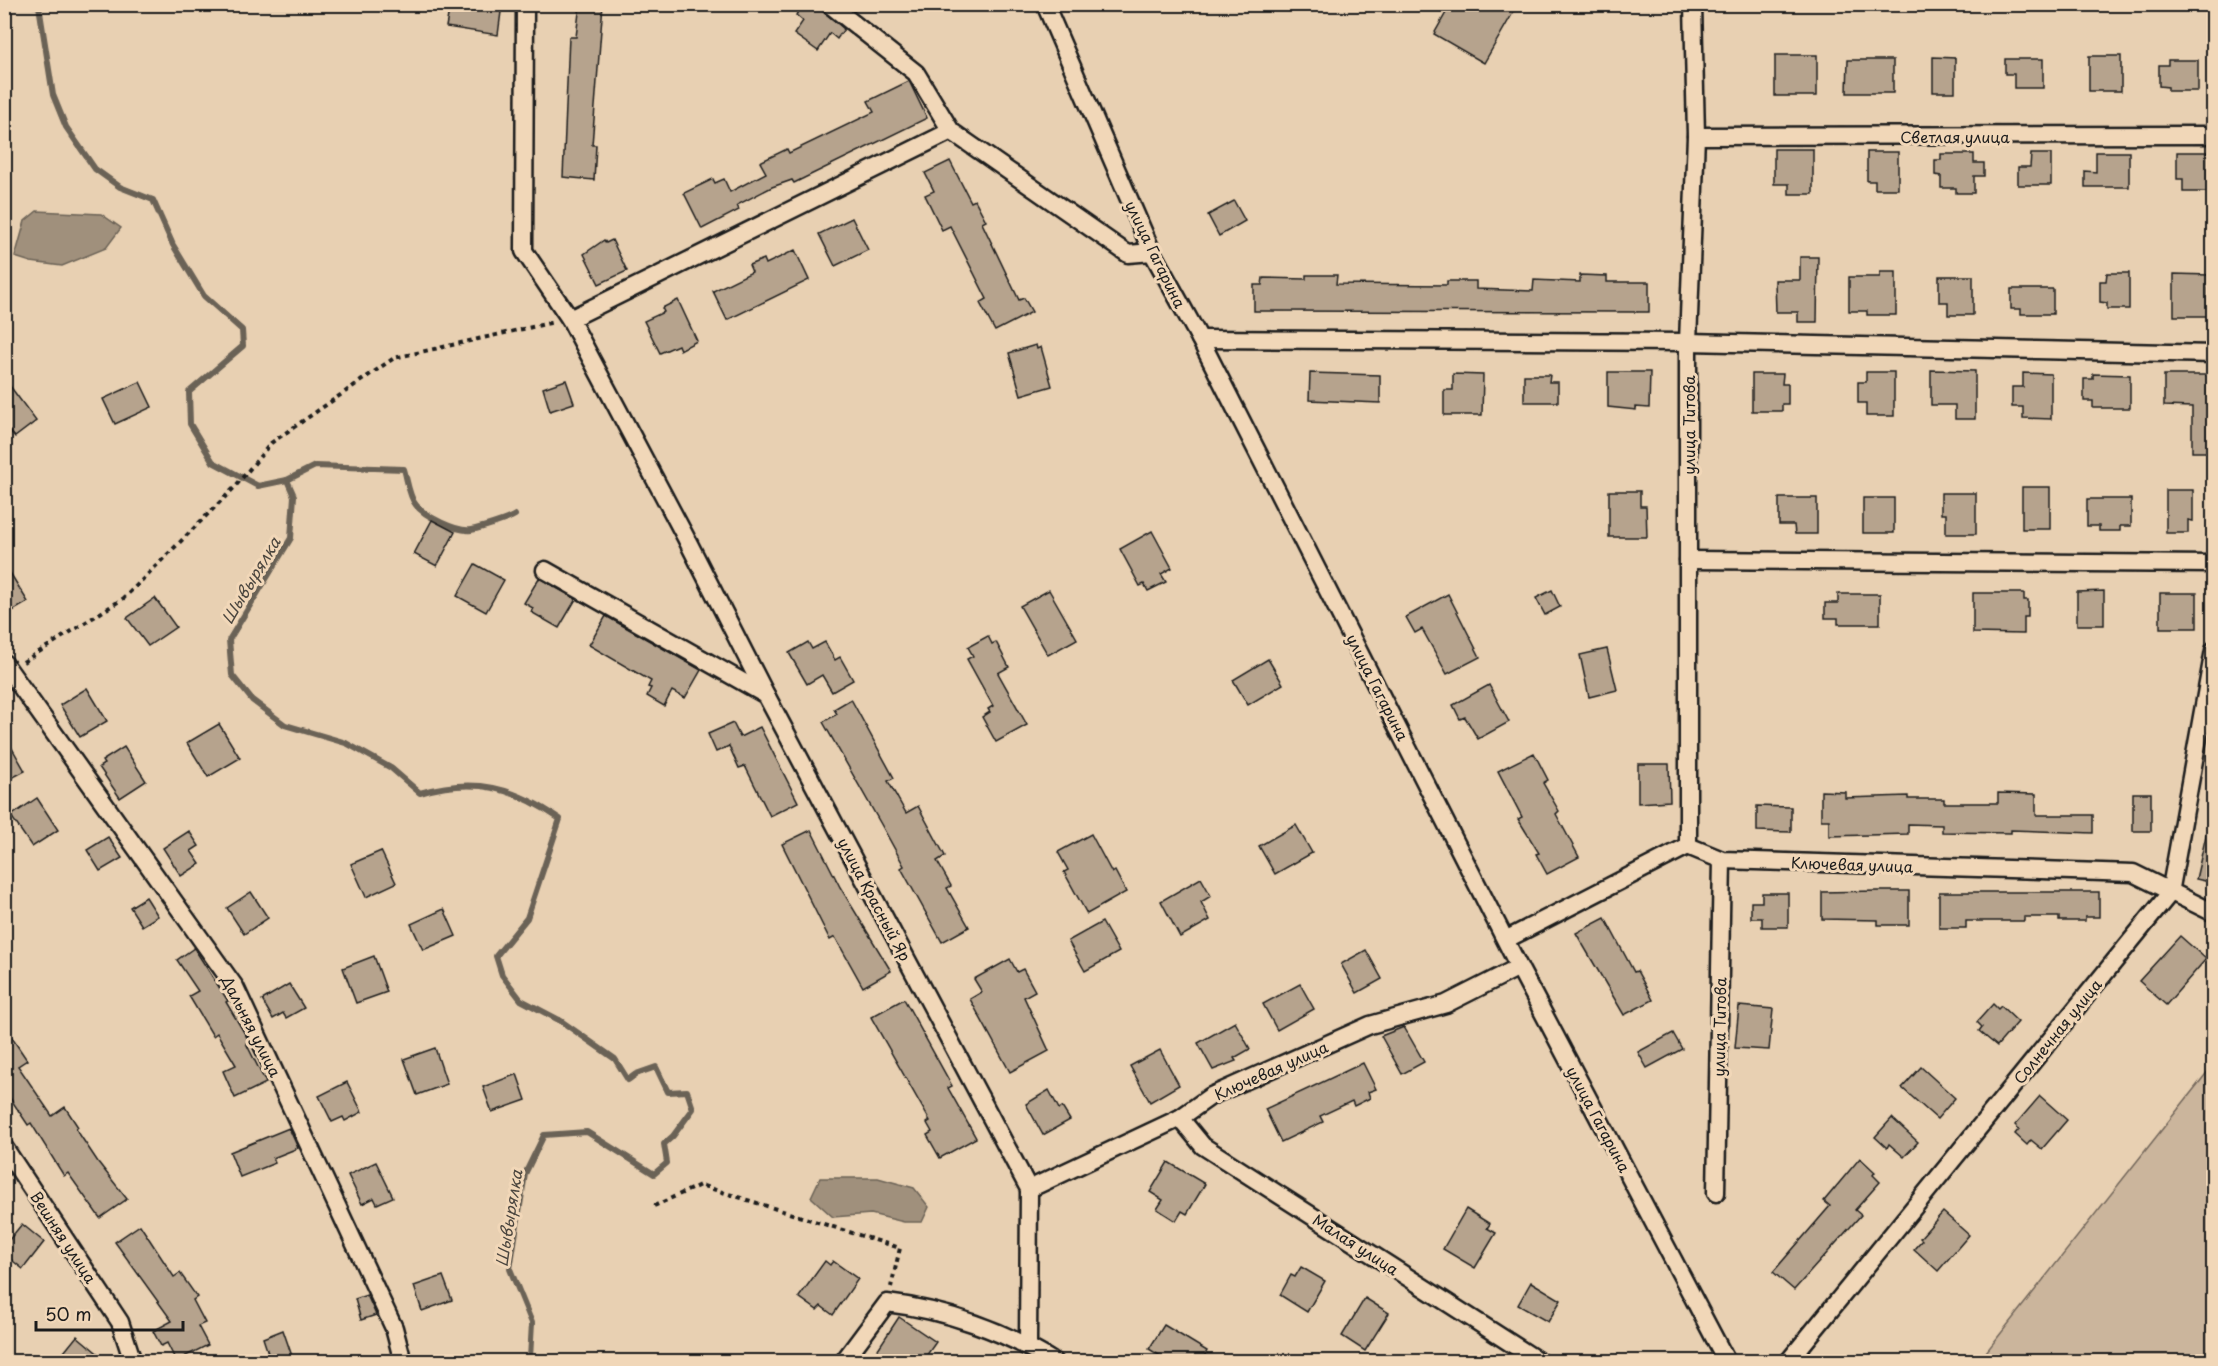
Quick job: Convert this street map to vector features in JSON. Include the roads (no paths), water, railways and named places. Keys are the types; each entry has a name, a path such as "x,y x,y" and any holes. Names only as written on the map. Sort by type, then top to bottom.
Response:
{"street":[{"name":"улица Красный Яр","path":"525,4 524,251 570,319 766,695 1029,1189 1028,1345"},
{"path":"829,4 916,73 951,131 1128,254 1152,252"},
{"name":"улица Гагарина","path":"1045,4 1152,252 1200,339 1507,939 1519,967 1727,1362"},
{"name":"улица Титова","path":"1689,846 1688,342 1696,136 1693,4"},
{"path":"570,319 951,131"},
{"name":"Светлая улица","path":"1696,136 2214,135"},
{"path":"1200,339 1688,342 2214,354"},
{"path":"1688,560 2214,564"},
{"path":"545,570 766,695"},
{"name":"Солнечная улица","path":"1788,1362 2170,893 2214,650"},
{"name":"Дальняя улица","path":"6,669 235,987 394,1328 403,1362"},
{"path":"1507,939 1689,846"},
{"name":"Ключевая улица","path":"1689,846 1722,860 2133,873 2214,913"},
{"name":"улица Титова","path":"1716,1193 1722,860"},
{"name":"Ключевая улица","path":"1029,1189 1180,1118 1211,1096 1370,1025 1446,1004 1519,967"},
{"name":"Малая улица","path":"1180,1118 1203,1146 1540,1362"},
{"name":"Вешняя улица","path":"4,1147 120,1322 134,1362"},
{"path":"843,1362 887,1303 926,1308 1028,1345 1054,1362"}],"waterway":[{"name":"Шывырялка","path":"25,4 39,6 53,95 66,127 95,169 120,187 153,200 173,245 204,296 242,330 243,346 189,392 190,424 213,462 258,486 287,480 294,496 291,538 229,640 232,675 252,700 285,725 346,743 391,768 420,793 459,786 493,788 526,799 560,819 527,918 496,956 502,975 521,1000 561,1021 615,1059 628,1080 636,1074 656,1067 668,1092 687,1091 693,1109 673,1136 664,1144 667,1163 654,1174 587,1132 544,1135 525,1174 510,1269 532,1323 530,1358 532,1362"},
{"path":"287,480 315,466 404,469 410,493 416,505 426,514 450,526 471,530 515,515"}]}
